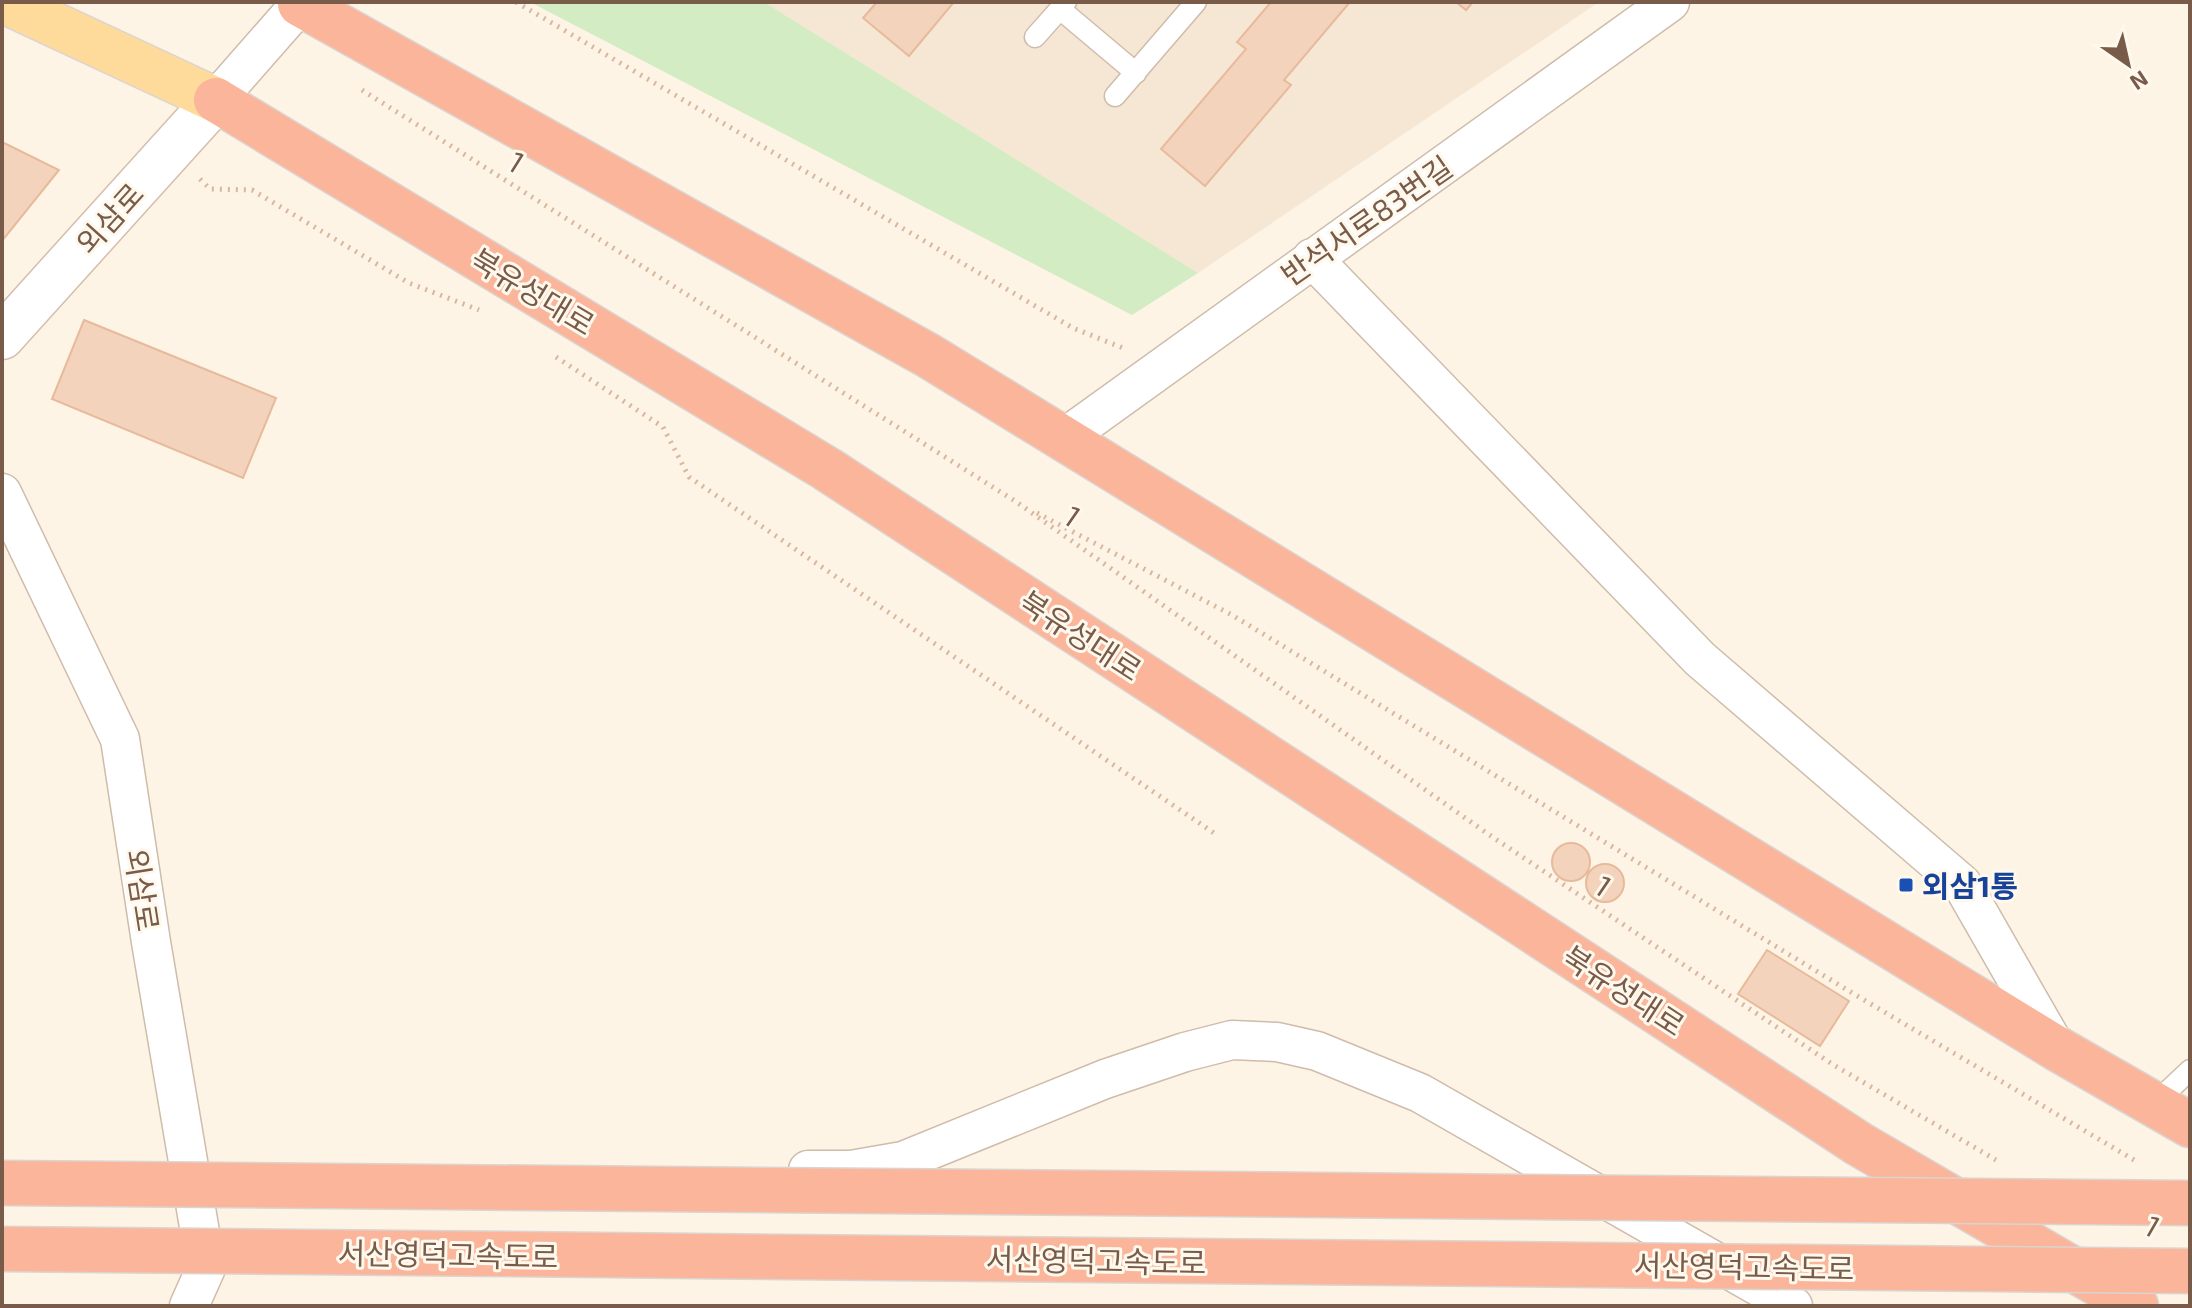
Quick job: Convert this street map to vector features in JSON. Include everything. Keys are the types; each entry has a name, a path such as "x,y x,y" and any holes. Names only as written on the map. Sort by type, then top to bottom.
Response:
{"highway":[{"path":"299,3 929,356 2056,1048 2172,1115"},
{"name":"북유성대로","path":"216,100 827,469 1859,1144 2136,1306"},
{"path":"2,1183 2190,1203"},
{"name":"서산영덕고속도로","path":"2,1249 2190,1271"}],"main road":[{"name":"북유성대로","path":"6,2 216,100"}],"street":[{"name":"반석서로83번길","path":"1063,439 1170,359 1670,2"},
{"path":"216,100 299,3"},
{"name":"외삼로","path":"2,337 216,100"},
{"path":"1312,258 1700,659 1962,884 2056,1048"},
{"name":"외삼로","path":"2,493 120,739 206,1268 189,1306"},
{"path":"190,1175 405,1169 851,1170 903,1161 1105,1079 1185,1052 1232,1040 1277,1042 1317,1051 1420,1093 1793,1306"}],"lane":[{"path":"1115,96 1196,2"},
{"path":"1035,37 1063,5 1136,73"},
{"path":"2172,1115 2190,1070"}],"path":[{"path":"516,2 1073,328 1125,349 1170,359"},
{"name":"1","path":"361,89 1015,501 1502,843 1832,1064 2006,1165"},
{"path":"170,150 210,189 252,190 409,283 487,313"},
{"path":"265,198 270,189"},
{"path":"409,283 412,273"},
{"path":"550,353 663,427 689,477 1214,833"},
{"name":"1","path":"1015,501 1232,615 1854,994 2136,1161"}],"shaded area":[{"path":"764,2 1599,2 1198,273"}],"green space":[{"path":"530,2 764,2 1198,273 1132,315"}],"building":[{"path":"877,2 954,2 909,56 863,18"},
{"path":"1271,2 1350,2 1284,80 1291,85 1205,186 1161,149 1246,49 1237,42"},
{"path":"1456,2 1473,2 1466,10"},
{"path":"2,142 59,170 2,241"},
{"path":"84,320 276,398 243,478 52,399"},
{"path":"1571,843 1584,849 1590,862 1584,875 1571,881 1558,875 1552,862 1558,849"},
{"path":"1605,864 1618,870 1624,883 1618,896 1605,902 1592,896 1586,883 1592,870"},
{"path":"1767,950 1849,1001 1820,1046 1738,994"}],"place":[{"name":"외삼1통","path":"1906,885"}]}
